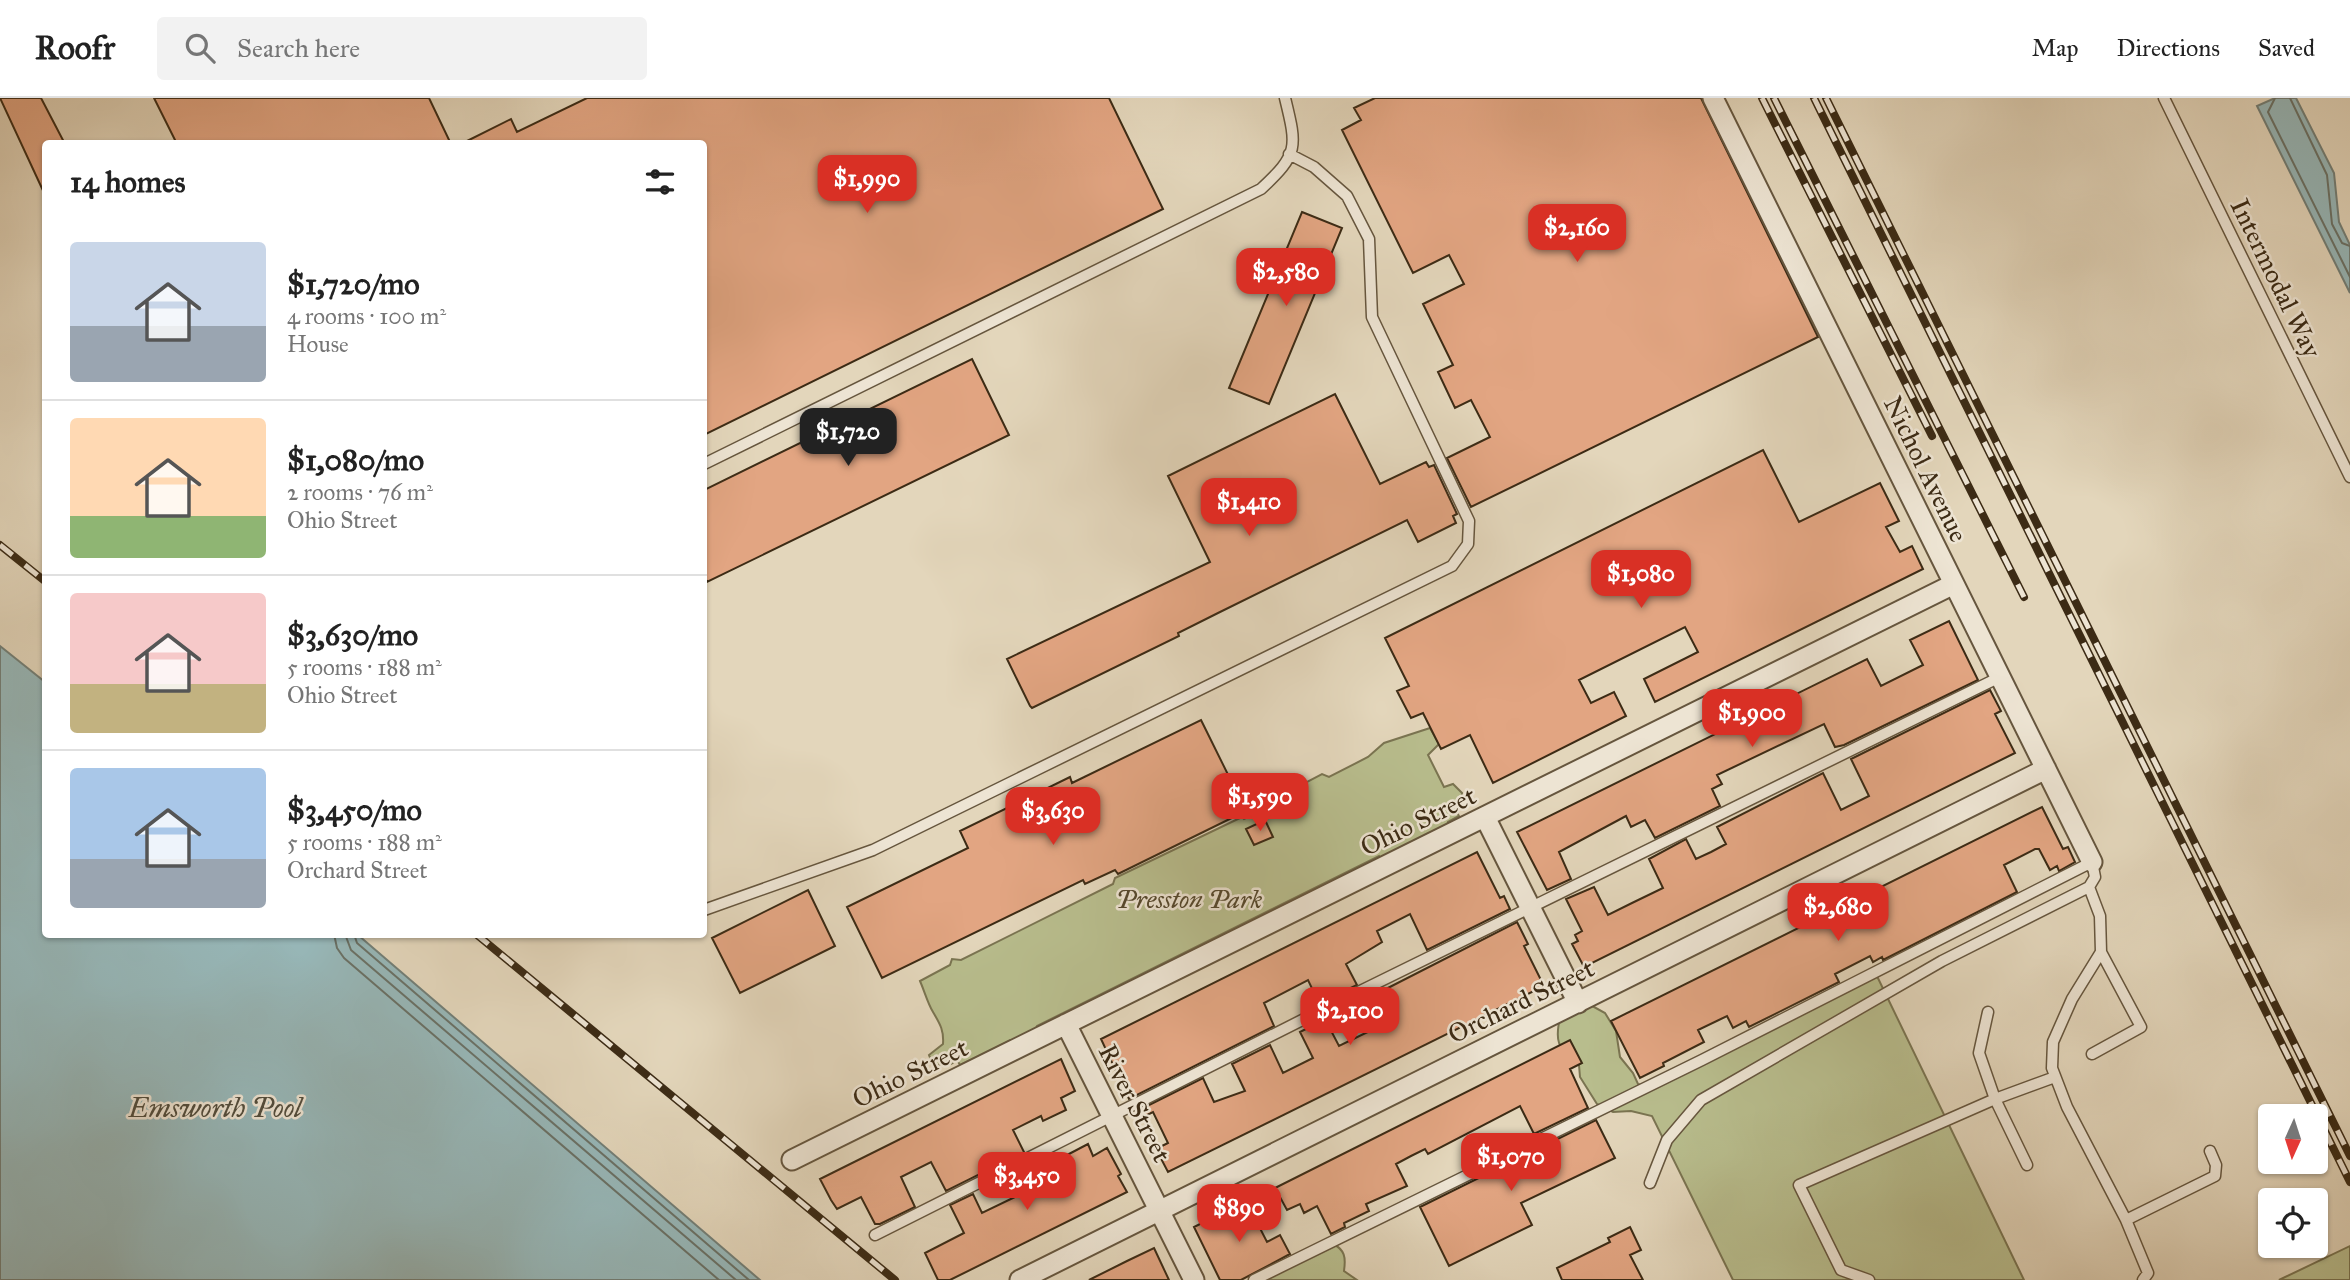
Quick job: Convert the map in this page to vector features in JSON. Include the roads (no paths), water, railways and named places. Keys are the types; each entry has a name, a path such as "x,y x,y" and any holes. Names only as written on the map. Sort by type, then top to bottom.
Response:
{"street":[{"name":"Nichol Avenue","path":"1713,98 2092,862"},
{"name":"Ohio Street","path":"792,1160 1954,584"},
{"name":"Orchard Street","path":"1020,1280 2046,769"},
{"path":"1485,817 1578,1003"},
{"name":"River Street","path":"1066,1024 1194,1280"}],"lane":[{"path":"707,463 1261,189 1286,166 1294,138 1285,98"},
{"name":"Intermodal Way","path":"2164,98 2350,477"},
{"path":"707,909 873,850 1451,566 1468,544 1469,521 1372,317 1369,239 1347,196 1314,167 1289,154"},
{"path":"875,1234 2000,677"},
{"path":"1254,1280 1702,1060 2092,862 2095,877 2089,887 1942,961 1701,1100 1667,1140 1650,1183"},
{"path":"2089,887 2100,916 2101,952 2141,1027 2092,1054"},
{"path":"2101,952 2072,999 2053,1042 2052,1068 2067,1107 2126,1220 2148,1273 2143,1280"},
{"path":"1988,1012 1979,1053 1995,1098 2028,1166"},
{"path":"1869,1280 1841,1270 1799,1185 1995,1098 2055,1077"},
{"path":"2126,1220 2215,1177 2216,1165 2210,1151"}],"water":[{"path":"2275,98 2296,98 2334,173 2339,222 2350,245 2350,293 2257,106"},
{"name":"Emsworth Pool","path":"0,646 42,680 42,938 361,938 760,1280 0,1280"}],"railway":[{"path":"1762,98 1932,436"},
{"path":"1774,98 2024,597"},
{"path":"1814,98 2350,1182"},
{"path":"1826,98 2350,1156"},
{"path":"0,545 42,579"},
{"path":"481,938 895,1280"}],"park label":[{"name":"Presston Park","path":"1189,899"}]}
